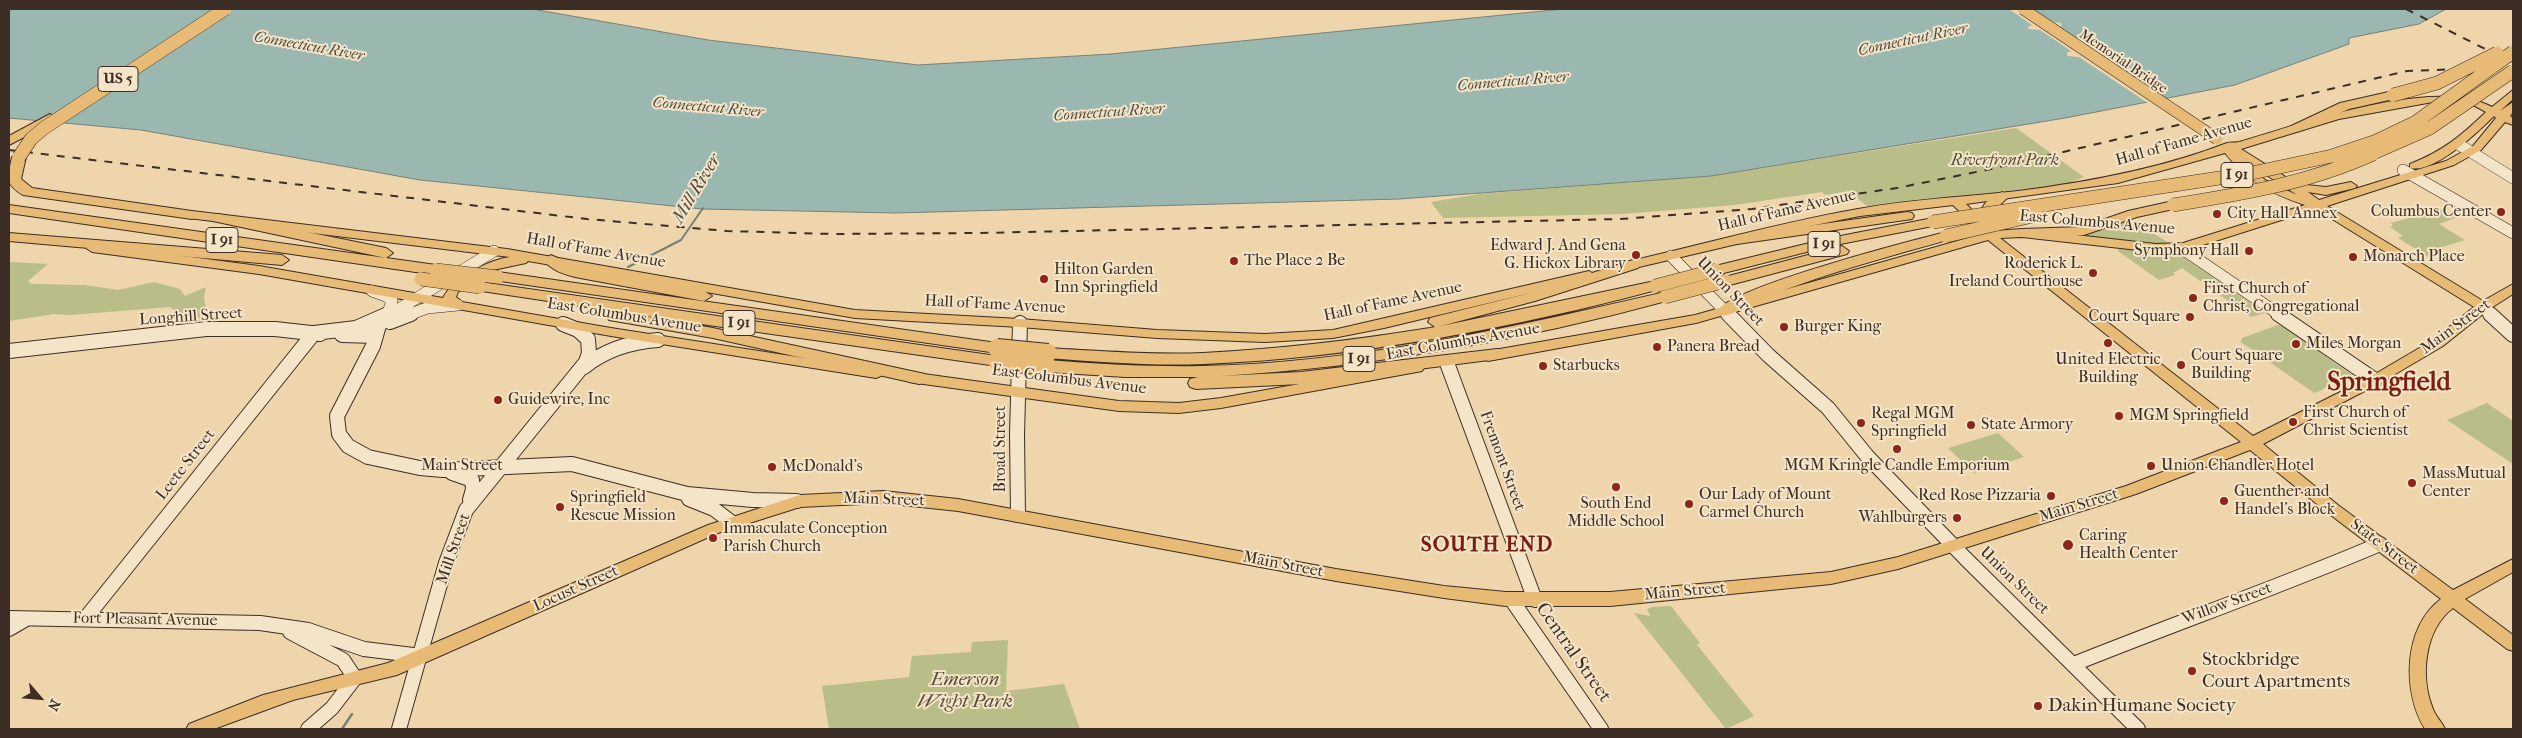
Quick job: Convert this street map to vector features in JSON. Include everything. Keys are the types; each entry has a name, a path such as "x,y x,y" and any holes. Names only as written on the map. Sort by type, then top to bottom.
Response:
{"highway":[{"name":"US 5","path":"9,140 42,123 217,9"},
{"name":"US 5","path":"15,162 31,139 44,128 225,9"},
{"path":"2294,128 2345,106 2438,83 2513,47"},
{"name":"I 91","path":"9,219 282,260 1050,362 1177,372 1253,370 1328,363 1496,334 1721,276 1840,251 2008,204 2075,200 2267,171 2332,156 2403,129 2428,114 2513,52"},
{"path":"2470,84 2513,59"},
{"name":"I 91","path":"1936,225 2037,215 2288,177 2375,153 2430,128 2513,71"},
{"path":"2022,233 2084,231 2133,214 2279,186 2340,170 2375,153"},
{"path":"15,162 15,181 28,192 192,215"},
{"path":"2002,196 1988,210 1991,216 2002,222 2084,231"},
{"path":"9,208 63,212 192,215"},
{"name":"I 91","path":"9,208 90,223 439,268 811,320 997,354"},
{"path":"218,218 439,268"},
{"path":"1737,240 1936,225"},
{"path":"1725,311 1740,301 1783,286 1936,225"},
{"path":"9,236 282,260"},
{"path":"551,260 564,269 575,272 690,292 811,320"},
{"path":"1233,358 1347,340 1454,318 1530,298 1632,265"},
{"name":"I 91","path":"1050,362 1233,358 1321,350 1406,338 1660,291"},
{"path":"530,294 612,316 713,333 919,378"},
{"path":"1050,362 1146,381 1228,383 1301,378 1497,354"}],"main road":[{"name":"Memorial Bridge","path":"2017,9 2221,144"},
{"name":"Memorial Bridge","path":"2023,9 2221,144"},
{"name":"East Columbus Avenue","path":"53,241 219,264 660,340 1119,406 1179,408 1229,402 1686,321 1958,242 1990,235 2022,233 2156,248 2181,248 2318,205 2408,173 2503,116 2513,93"},
{"name":"Hall of Fame Avenue","path":"192,215 494,251 843,312 1020,323 1164,335 1265,338 1320,335 1378,326 1737,240 1752,234 1827,218 2118,179 2221,144 2294,128 2341,115 2433,99 2472,101 2503,116"},
{"name":"East Columbus Avenue","path":"2289,183 2308,189 2334,190 2450,163 2470,152 2483,141 2513,105"},
{"path":"2221,144 2289,183 2318,205 2483,307 2513,336"},
{"path":"2221,144 2261,182 2286,195 2318,205"},
{"path":"2458,144 2513,178"},
{"path":"2408,173 2513,232"},
{"name":"State Street","path":"1956,201 1990,235 2093,320 2380,544 2513,644"},
{"path":"2181,248 2375,380"},
{"name":"Main Street","path":"494,251 420,298 415,305 388,319 376,336 338,416 338,429 341,438 353,450 368,457 443,470 554,463 589,467 668,491 708,507 731,522 800,501"},
{"name":"Union Street","path":"1671,256 1809,393 1819,410 1851,443 1867,456 1953,545 2138,729"},
{"path":"458,305 449,300 452,291 489,267 507,261 551,260"},
{"path":"366,288 390,298 391,304 388,319"},
{"name":"Main Street","path":"668,491 743,500 800,501 901,498 1018,514 1342,576 1444,592 1511,599 1610,599 1812,581 1878,568 2131,490 2197,467 2252,443 2375,380 2438,343 2483,307 2513,288"},
{"path":"314,333 351,329 427,308 458,305"},
{"name":"Broad Street","path":"1018,514 1017,436 1020,323"},
{"name":"Mill Street","path":"563,324 578,330 588,339 589,353 579,372"},
{"name":"Longhill Street","path":"9,351 206,329 269,329 376,336"},
{"name":"Leete Street","path":"85,619 314,333"},
{"name":"Mill Street","path":"399,729 448,557 469,504 579,372 595,358 621,345 660,340"},
{"name":"Fremont Street","path":"1447,363 1535,600"},
{"path":"523,438 521,448 525,456 554,463"},
{"path":"443,470 472,480 474,488 469,504"},
{"name":"Locust Street","path":"195,729 263,702 391,670 731,522"},
{"name":"Willow Street","path":"2074,664 2141,637 2294,581 2380,544"},
{"path":"2430,725 2418,678 2419,647 2433,615 2452,598 2513,565"},
{"name":"Central Street","path":"1511,599 1601,729"},
{"name":"Fort Pleasant Avenue","path":"9,618 211,620 260,623 308,630 364,649 421,656"},
{"path":"9,629 28,618"},
{"name":"Fort Pleasant Avenue","path":"281,627 343,660 355,678"},
{"path":"308,729 332,708 355,678"}],"green space":[{"name":"Riverfront Park","path":"2016,128 2084,177 2069,183 1868,207 1849,191 1825,195 1822,192 1735,205 1623,214 1443,218 1431,202 1479,194 1711,176"},
{"path":"2435,207 2458,217 2439,224 2465,240 2432,250 2438,255 2430,258 2398,238 2403,236 2390,227 2393,226 2391,223 2423,214 2420,211"},
{"path":"2129,219 2171,244 2155,245 2078,235 2102,230"},
{"path":"2120,248 2183,257 2265,313 2251,317 2182,268 2173,273 2175,275 2159,280 2118,251"},
{"path":"9,262 48,264 28,281 31,284 85,285 118,290 154,282 180,289 185,296 206,287 204,297 208,321 204,323 194,314 180,315 170,307 70,315 54,314 9,321"},
{"path":"2281,325 2352,375 2338,379 2314,393 2241,342 2242,338"},
{"path":"2487,403 2513,421 2513,464 2447,420"},
{"path":"1998,433 2024,457 1974,473 1948,448"},
{"path":"1671,606 1700,643 1697,645 1754,716 1726,729 1634,613 1650,616 1647,609"},
{"name":"Emerson Wight Park","path":"1008,640 1006,691 1064,684 1080,729 829,729 822,686 909,677 912,656 971,652 972,642"}],"water":[{"name":"Connecticut River","path":"9,9 532,9 708,40 918,65 1111,54 1563,9 2446,9 2419,24 2349,38 2349,44 2235,85 2065,118 1711,176 1399,199 896,213 702,209 420,180 141,130 9,118"}],"pier":[{"path":"2009,9 2031,9 2051,22 2061,23 2062,26 2059,27 2090,48 2101,49 2101,52 2098,53 2168,101 2149,104 2079,57 2067,56 2067,53 2071,51 2040,30 2028,29 2032,25"}],"waterway":[{"name":"Mill River","path":"628,267 681,240 703,208"},
{"name":"Mill River","path":"342,729 352,714"}],"railway":[{"path":"2406,9 2508,61"},
{"path":"2508,61 2513,60"},
{"path":"2466,65 2508,61"},
{"path":"9,150 587,219 727,231 833,234 980,233 1620,219 1752,209 1897,188 1991,169 2407,71 2461,69 2513,78"}],"place":[{"name":"Columbus Center","path":"2501,212"},
{"name":"City Hall Annex","path":"2217,214"},
{"name":"Symphony Hall","path":"2249,251"},
{"name":"Edward J. And Gena G. Hickox Library","path":"1636,255"},
{"name":"Monarch Place","path":"2353,257"},
{"name":"The Place 2 Be","path":"1234,261"},
{"name":"Roderick L. Ireland Courthouse","path":"2093,273"},
{"name":"Hilton Garden Inn Springfield","path":"1044,279"},
{"name":"First Church of Christ, Congregational","path":"2193,298"},
{"name":"Court Square","path":"2190,317"},
{"name":"Burger King","path":"1784,327"},
{"name":"United Electric Building","path":"2108,343"},
{"name":"Miles Morgan","path":"2296,344"},
{"name":"Panera Bread","path":"1657,347"},
{"name":"Court Square Building","path":"2181,365"},
{"name":"Starbucks","path":"1543,366"},
{"name":"Guidewire, Inc","path":"498,400"},
{"name":"MGM Springfield","path":"2119,416"},
{"name":"First Church of Christ Scientist","path":"2293,422"},
{"name":"Regal MGM Springfield","path":"1861,423"},
{"name":"State Armory","path":"1971,425"},
{"name":"MGM Kringle Candle Emporium","path":"1897,449"},
{"name":"Union Chandler Hotel","path":"2151,466"},
{"name":"McDonald's","path":"772,467"},
{"name":"MassMutual Center","path":"2412,483"},
{"name":"South End Middle School","path":"1616,487"},
{"name":"Red Rose Pizzaria","path":"2051,496"},
{"name":"Guenther and Handel's Block","path":"2224,501"},
{"name":"Our Lady of Mount Carmel Church","path":"1689,504"},
{"name":"Springfield Rescue Mission","path":"560,507"},
{"name":"Wahlburgers","path":"1957,518"},
{"name":"Immaculate Conception Parish Church","path":"713,538"},
{"name":"Caring Health Center","path":"2068,545"},
{"name":"Stockbridge Court Apartments","path":"2192,671"},
{"name":"Dakin Humane Society","path":"2038,706"}],"district":[{"name":"Springfield","path":"2389,384"},
{"name":"SOUTH END","path":"1487,546"}]}
